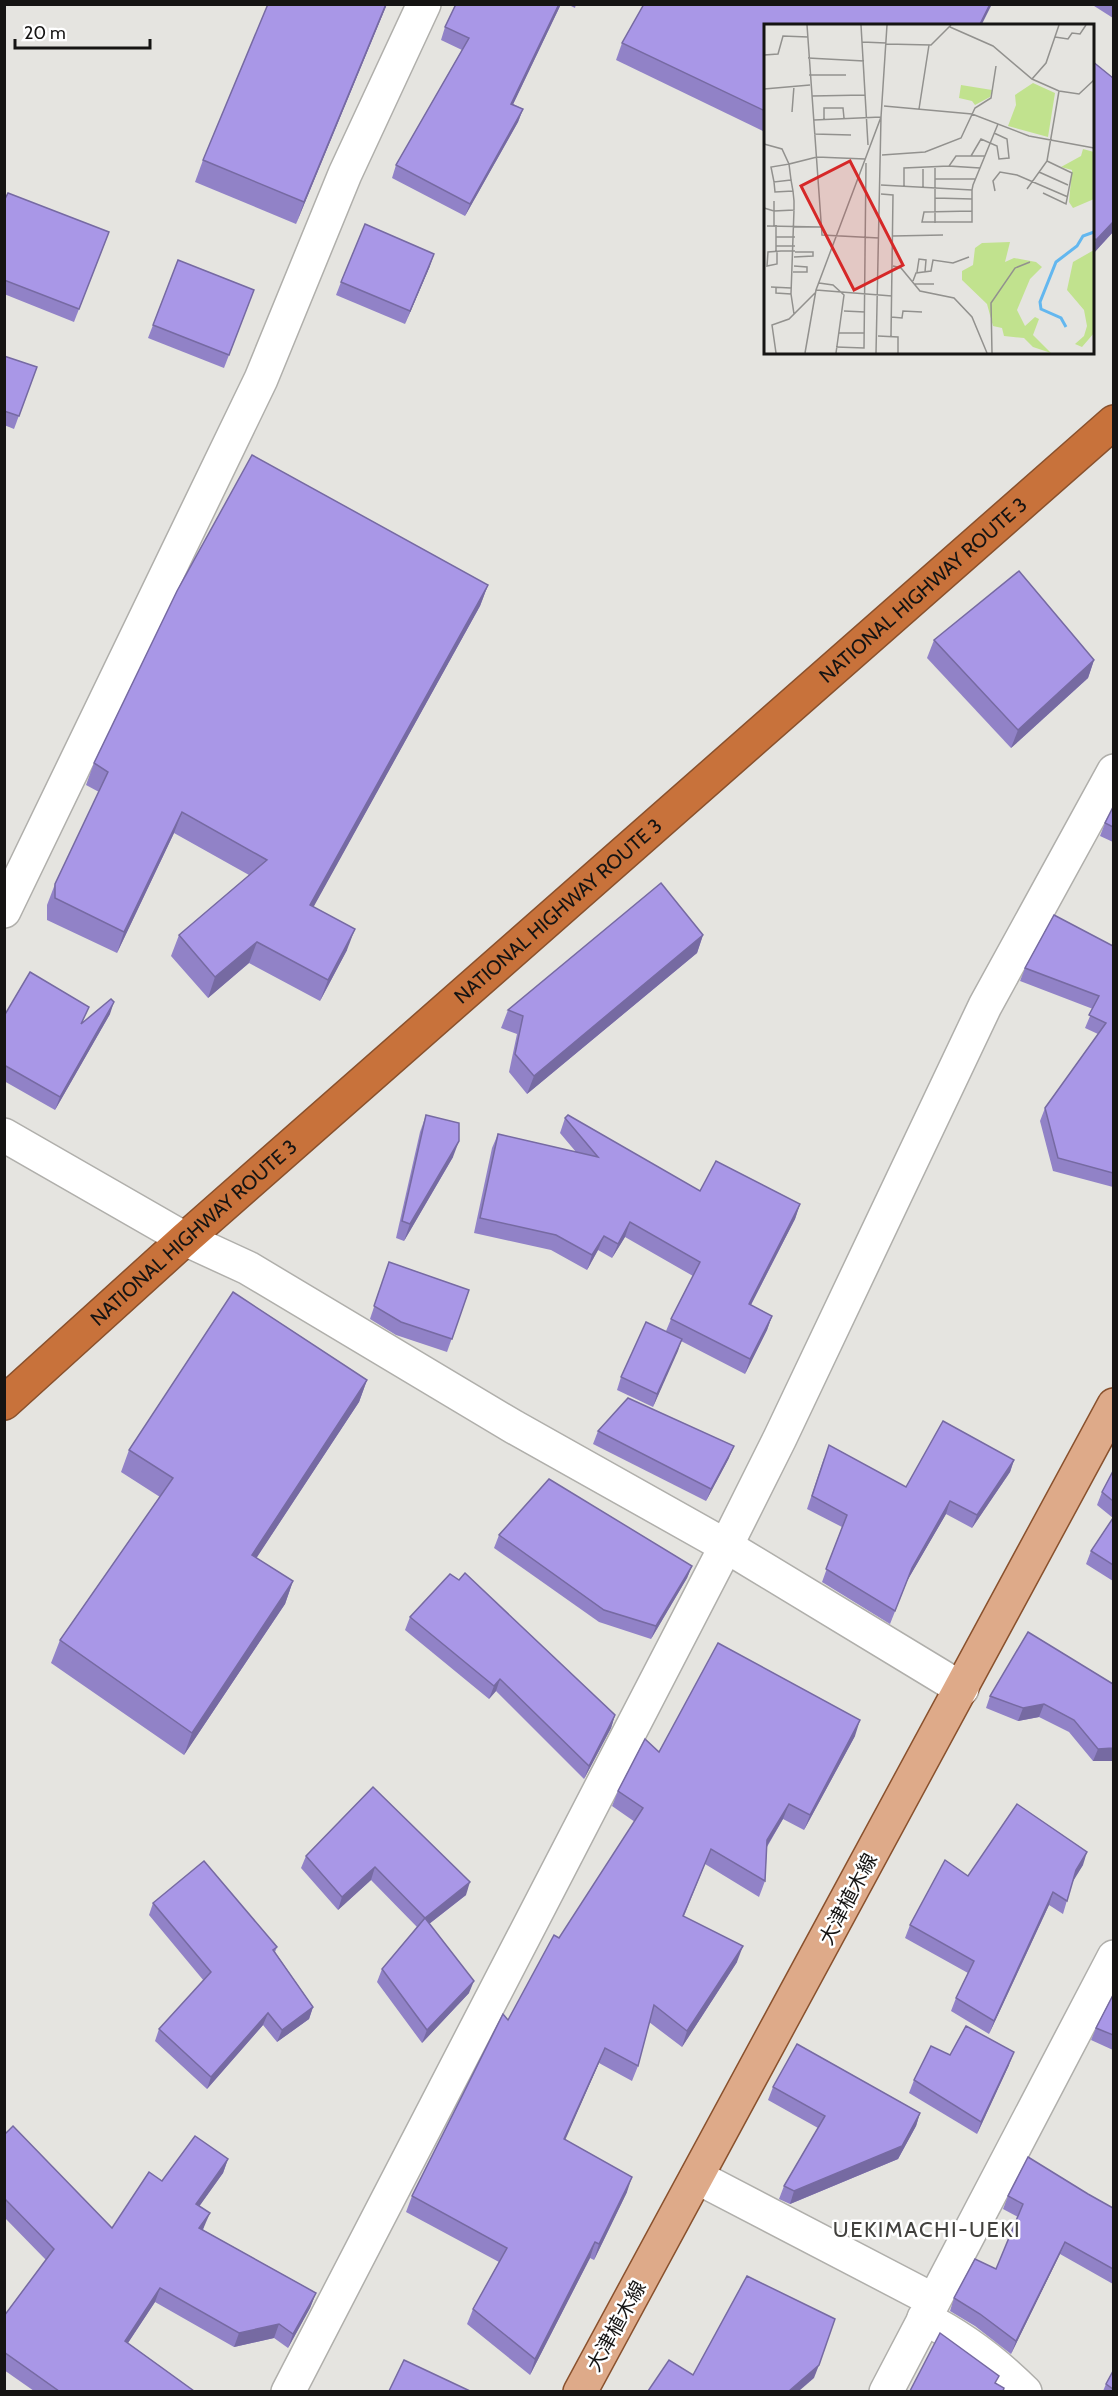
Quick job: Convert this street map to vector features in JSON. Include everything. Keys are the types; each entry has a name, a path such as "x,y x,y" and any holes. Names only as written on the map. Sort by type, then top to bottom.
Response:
{"highway":[{"name":"NATIONAL HIGHWAY ROUTE 3","path":"4,1402 185,1239 1113,423"}],"main road":[{"name":"大津植木線","path":"580,2391 962,1689 1113,1405"}],"street":[{"path":"4,911 261,379 345,174 424,4"},
{"path":"288,2391 726,1546 985,1006 1113,771"},
{"path":"4,1135 185,1239 248,1268 514,1427 726,1546 962,1689"},
{"path":"886,2391 1113,1956"},
{"path":"697,2177 929,2309 1025,2391"}],"building":[{"path":"268,4 386,4 304,202 203,160"},
{"path":"456,4 559,4 511,104 523,109 470,204 396,165 469,38 445,27"},
{"path":"644,4 990,4 980,24 764,24 764,111 622,43"},
{"path":"1094,63 1113,78 1113,222 1096,240 1094,238"},
{"path":"8,193 109,232 79,309 4,280 4,201"},
{"path":"365,224 434,254 410,311 341,282"},
{"path":"178,260 254,290 229,355 153,325"},
{"path":"4,356 37,367 19,416 4,411"},
{"path":"252,455 488,585 310,905 355,929 328,980 257,942 215,977 179,935 267,860 182,812 124,932 55,898 55,884 108,772 94,763 177,591"},
{"path":"1019,571 1094,660 1018,730 934,640"},
{"path":"1113,807 1113,827 1105,823"},
{"path":"661,883 703,935 534,1076 515,1054 523,1016 508,1010"},
{"path":"1054,915 1113,946 1113,1173 1058,1158 1045,1108 1106,1023 1089,1015 1099,996 1025,968"},
{"path":"30,972 89,1007 81,1024 111,999 114,1002 60,1097 4,1065 4,1016"},
{"path":"426,1115 459,1123 459,1141 410,1224 402,1221"},
{"path":"568,1115 700,1191 716,1161 800,1204 749,1304 772,1316 750,1359 671,1319 700,1262 630,1222 618,1244 604,1236 592,1255 556,1235 480,1218 498,1134 598,1157 565,1118"},
{"path":"389,1262 469,1290 452,1339 401,1322 374,1306"},
{"path":"233,1292 367,1380 252,1555 293,1581 192,1733 60,1640 173,1478 129,1450"},
{"path":"646,1322 682,1339 657,1394 621,1377"},
{"path":"628,1398 734,1446 711,1489 598,1431"},
{"path":"943,1421 1014,1460 977,1515 950,1501 912,1568 895,1611 826,1569 847,1515 812,1496 829,1445 906,1487"},
{"path":"1113,1471 1113,1501 1102,1492"},
{"path":"549,1479 692,1566 656,1626 604,1610 499,1535"},
{"path":"1113,1518 1113,1565 1091,1551"},
{"path":"465,1573 615,1715 589,1766 500,1679 494,1686 410,1617 450,1574 459,1580"},
{"path":"1028,1632 1113,1684 1113,1748 1098,1749 1074,1720 1044,1704 1023,1708 990,1696"},
{"path":"718,1643 860,1720 810,1815 789,1804 767,1840 765,1881 711,1849 683,1916 743,1946 687,2031 654,2005 638,2066 605,2048 564,2139 632,2177 599,2244 595,2242 535,2359 473,2309 507,2248 412,2196 503,2014 508,2020 554,1935 559,1938 643,1808 618,1791 645,1739 659,1752"},
{"path":"373,1787 470,1882 425,1918 375,1867 342,1897 306,1856"},
{"path":"1017,1804 1087,1852 1076,1870 1067,1901 1053,1892 994,2021 956,1998 974,1961 910,1925 945,1860 968,1876"},
{"path":"204,1861 277,1947 273,1950 313,2007 282,2030 268,2013 211,2077 159,2029 211,1972 153,1903"},
{"path":"425,1918 474,1981 427,2030 382,1969"},
{"path":"1113,1995 1113,2035 1096,2028"},
{"path":"966,2026 1014,2052 981,2122 914,2080 931,2046 950,2055"},
{"path":"797,2044 920,2113 902,2146 794,2191 784,2186 825,2116 773,2087"},
{"path":"13,2126 112,2228 149,2172 162,2181 195,2136 228,2159 196,2204 210,2213 199,2228 316,2293 293,2334 279,2324 239,2333 160,2288 125,2341 194,2391 59,2391 4,2352 4,2316 54,2249 4,2198 4,2135"},
{"path":"1028,2157 1113,2208 1113,2269 1065,2242 1016,2341 954,2298 975,2259 996,2269 1023,2204 1008,2196"},
{"path":"747,2276 835,2319 819,2365 789,2391 648,2391 669,2360 693,2375"},
{"path":"940,2333 999,2376 995,2383 1004,2388 1003,2391 910,2391"},
{"path":"404,2360 470,2391 389,2391"},
{"path":"1113,2371 1113,2389 1106,2384"}],"district":[{"name":"UEKIMACHI-UEKI","path":"927,2229"}]}
